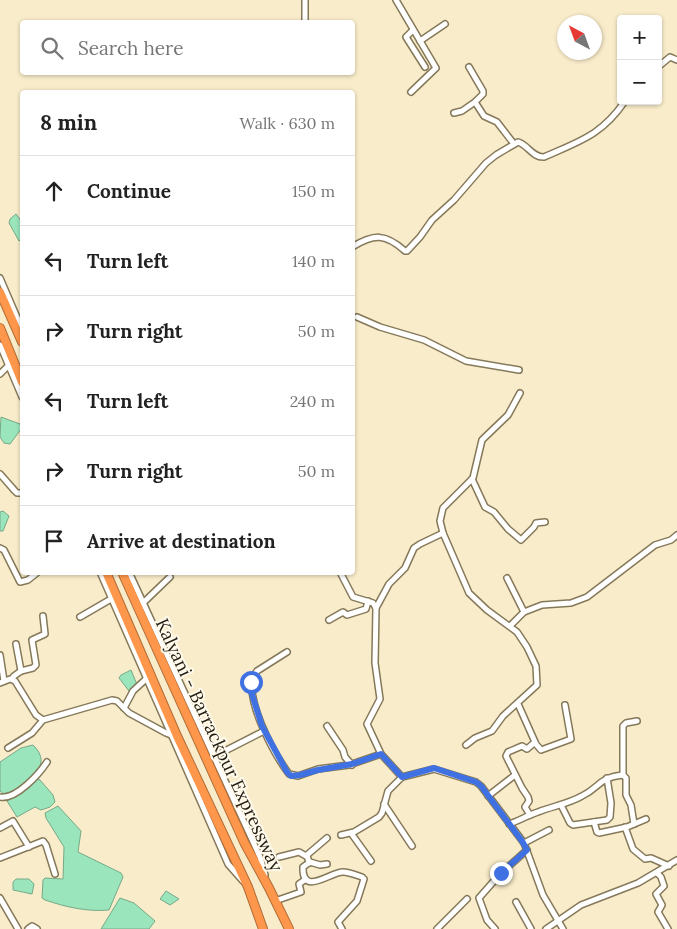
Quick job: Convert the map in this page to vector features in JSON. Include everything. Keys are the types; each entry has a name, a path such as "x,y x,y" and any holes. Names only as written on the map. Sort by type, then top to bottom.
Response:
{"highway":[{"path":"0,292 20,337"},
{"path":"0,328 20,377"},
{"name":"Kalyani - Barrackpur Expressway","path":"107,575 177,736 248,888 262,929"},
{"name":"Kalyani - Barrackpur Expressway","path":"123,575 244,842 269,888 288,929"}],"street":[{"path":"305,0 305,20"},
{"path":"396,0 436,70 411,92"},
{"path":"420,41 445,24"},
{"path":"414,30 406,37 426,67"},
{"path":"662,65 670,58 677,60"},
{"path":"454,114 475,102 483,94 469,67"},
{"path":"475,102 484,116 497,122 514,144"},
{"path":"355,245 366,239 380,236 393,241 404,251 407,251 432,220 454,200 486,163 514,144 518,142 529,151 544,157 596,133 616,115 622,105"},
{"path":"0,278 20,324"},
{"path":"357,317 424,340 466,361 519,370"},
{"path":"0,345 20,391"},
{"path":"0,374 9,366"},
{"path":"466,745 475,738 492,731 503,716 536,687 537,672 527,647 517,632 487,610 469,593 440,521 442,510 472,479 482,440 508,415 520,393"},
{"path":"0,474 17,493 20,493"},
{"path":"472,479 485,507 494,512 510,532 521,540 536,523 545,522"},
{"path":"402,777 381,754 367,724 380,699 375,663 376,608 389,584 406,568 414,548 444,533"},
{"path":"510,626 524,612 546,604 571,603 587,597 655,545 671,540 677,534"},
{"path":"0,548 4,550 20,582 28,580 34,575"},
{"path":"101,575 228,864 248,888"},
{"path":"130,575 260,856 269,888"},
{"path":"342,575 353,596 372,603 376,608"},
{"path":"143,604 170,577"},
{"path":"507,578 524,612"},
{"path":"80,617 111,600"},
{"path":"329,620 343,612 347,615 366,609 368,601"},
{"path":"0,655 2,682 12,679 21,671 33,668 36,665 32,640 45,634 42,616"},
{"path":"16,644 21,671"},
{"path":"287,652 260,668 254,674 251,691 264,731 287,772 291,776 300,775 352,764 381,754"},
{"path":"12,679 36,715 43,720"},
{"path":"124,708 132,691 146,679"},
{"path":"8,748 32,734 43,720 112,700 117,701 129,713 171,735"},
{"path":"518,704 540,750 570,738 565,706"},
{"path":"634,824 631,805 626,795 626,778 623,775 623,726 626,723 637,721"},
{"path":"327,726 343,750 345,757 352,764"},
{"path":"213,757 264,731"},
{"path":"530,816 525,807 529,799 506,755 522,746 527,749 535,743"},
{"path":"0,797 5,798 14,794 40,773 46,762"},
{"path":"341,835 351,833 379,817 388,791 402,777 431,769 438,769 476,782 524,843 540,889 563,929"},
{"path":"488,796 516,775"},
{"path":"509,824 520,821 539,811 561,806 585,794 607,778 623,775"},
{"path":"561,806 572,824 607,820 610,817 611,803 607,778"},
{"path":"384,804 412,846"},
{"path":"594,822 598,833 626,828 646,819"},
{"path":"0,828 13,822 29,846"},
{"path":"626,828 632,847 639,854 646,860 651,858 669,866"},
{"path":"524,843 549,830"},
{"path":"351,833 372,860"},
{"path":"306,856 327,838"},
{"path":"0,858 42,841 45,842 55,874"},
{"path":"495,929 487,920 479,898 501,873 527,850"},
{"path":"279,858 299,852 306,856 309,863"},
{"path":"546,929 581,905 634,885 677,860"},
{"path":"309,863 327,864"},
{"path":"309,863 302,869 306,879 312,882 342,872 364,878 357,901 338,922 342,929"},
{"path":"657,873 661,877 664,886 656,894 662,905 658,912 668,929"},
{"path":"275,901 301,892 299,884 306,879"},
{"path":"0,898 2,906 18,929"},
{"path":"437,929 467,899"},
{"path":"516,902 531,929"},
{"path":"28,929 32,926 37,929"}],"shaded area":[{"path":"16,214 20,219 19,241 9,223 10,219"},
{"path":"1,417 20,424 20,431 10,444 4,443 0,437"},
{"path":"3,511 9,516 3,531 0,531 0,512"},
{"path":"131,670 138,687 129,691 119,678"},
{"path":"33,745 39,753 40,766 24,784 11,794 4,794 0,791 0,762 21,748"},
{"path":"36,779 40,780 53,795 55,802 50,807 41,810 35,807 17,817 7,801"},
{"path":"58,806 81,831 78,852 121,873 123,877 109,910 77,908 53,903 42,898 43,880 45,878 63,879 64,847 46,818 45,813"},
{"path":"16,879 29,879 34,884 32,894 13,890 13,882"},
{"path":"166,891 179,899 170,905 160,899"},
{"path":"120,898 134,903 155,921 149,929 101,929"}],"route":[{"path":"251,682 251,691 262,726 291,776 352,764 381,754 402,777 434,768 476,782 481,786 527,850 501,873"}]}
